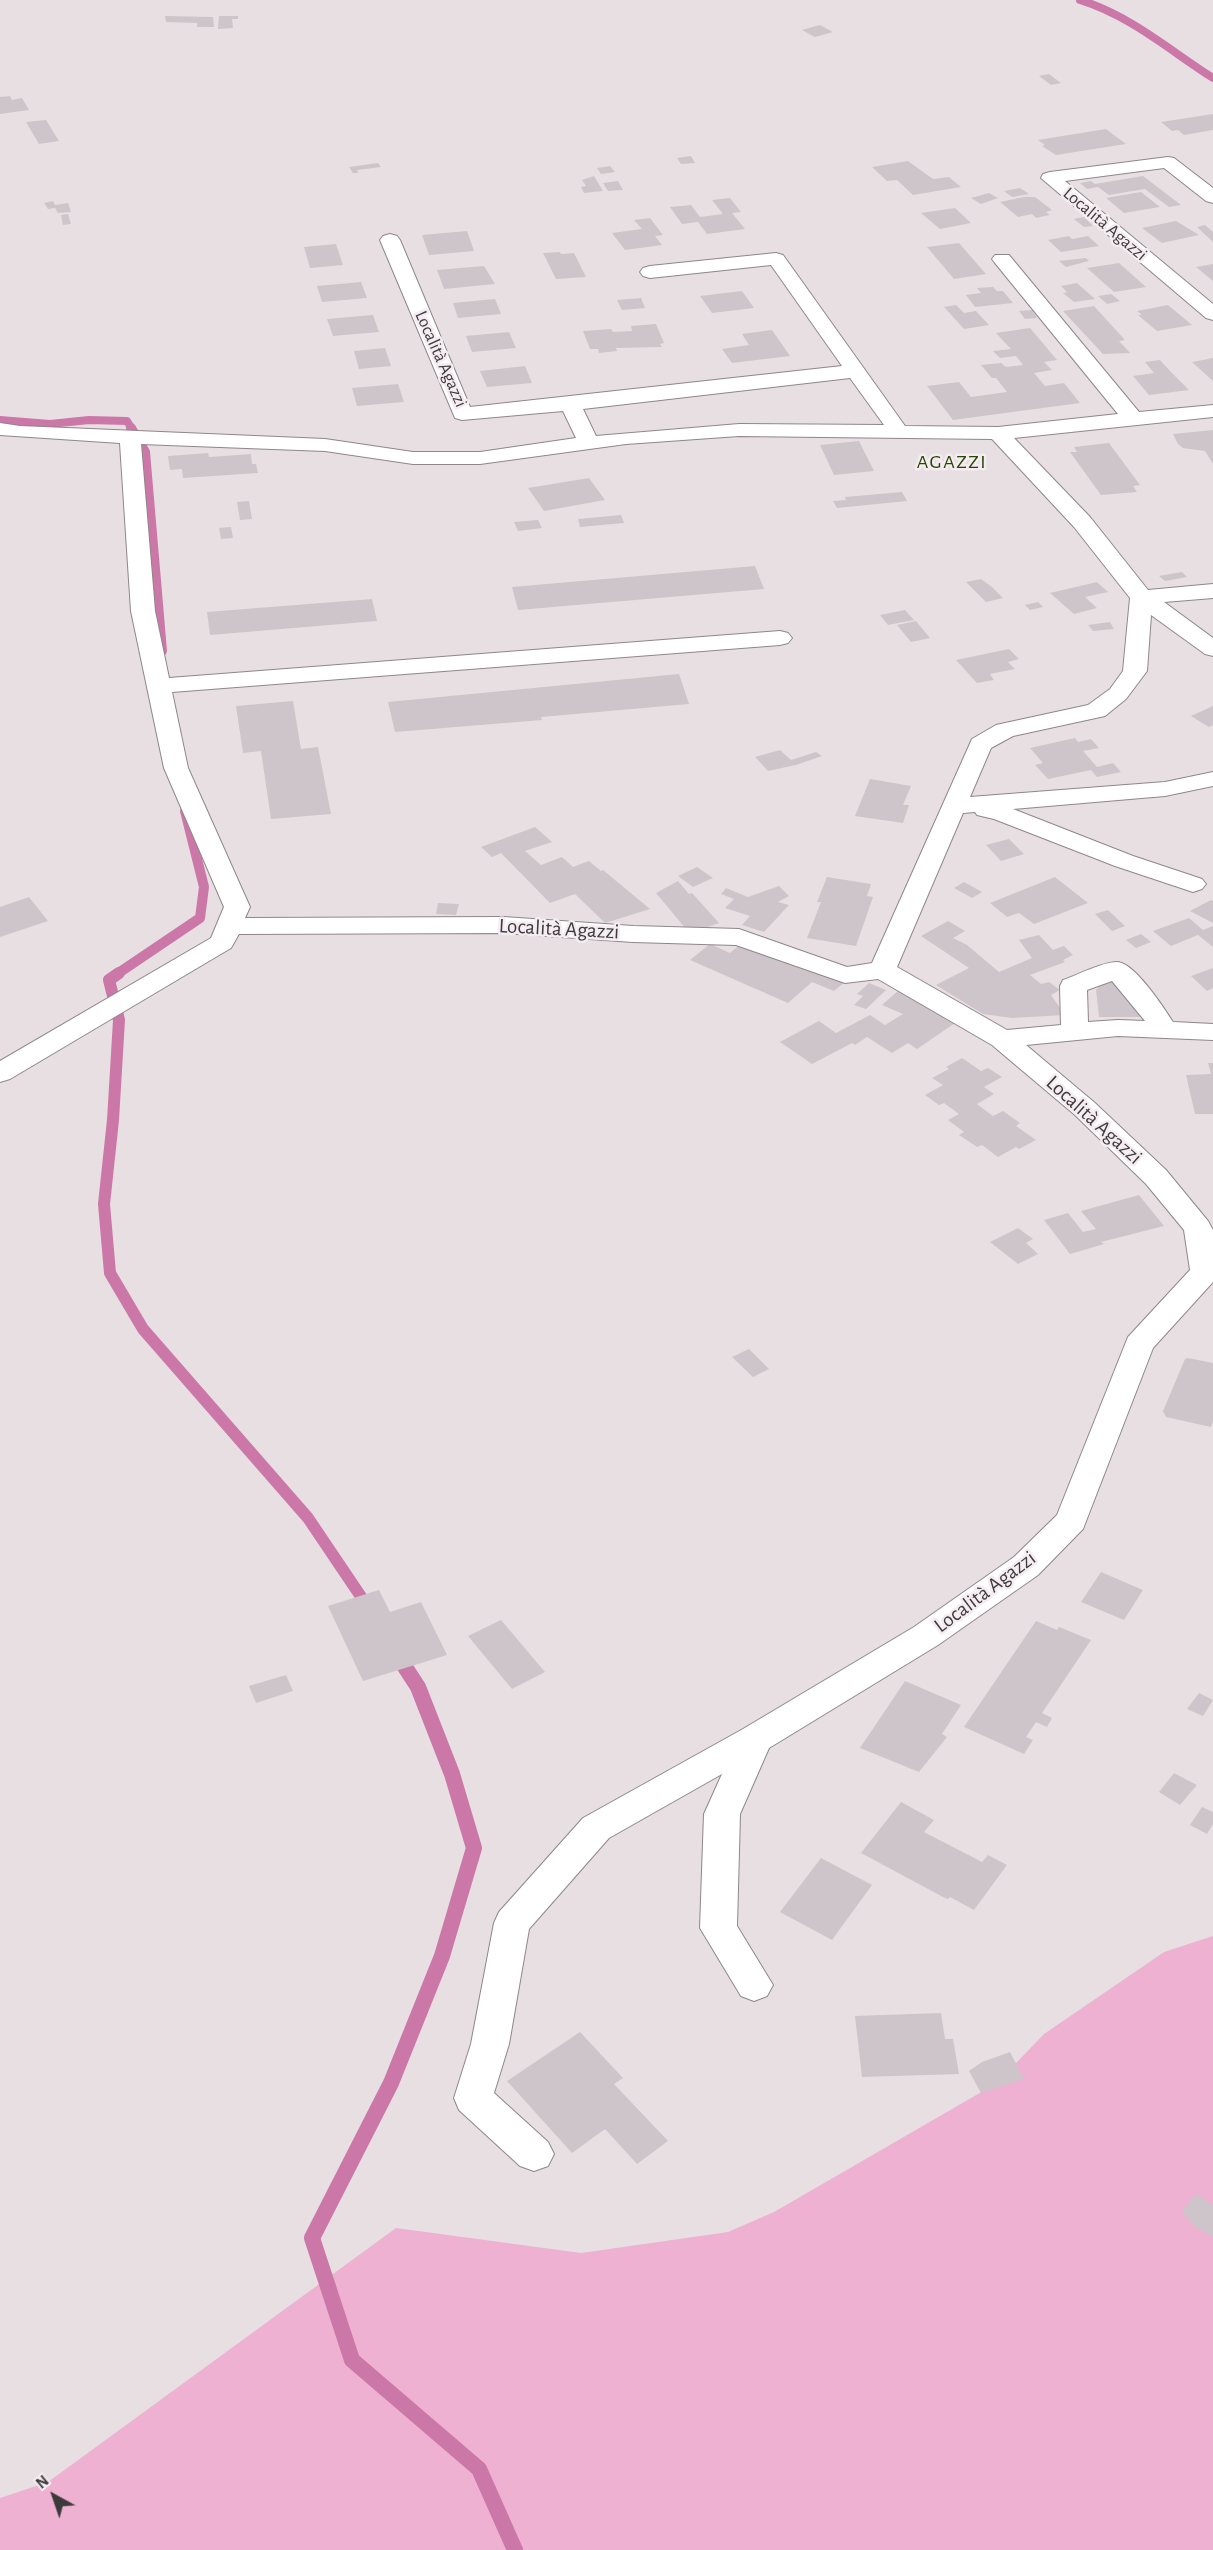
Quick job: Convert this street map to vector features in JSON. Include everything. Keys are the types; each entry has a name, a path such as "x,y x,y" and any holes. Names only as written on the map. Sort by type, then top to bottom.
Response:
{"street":[{"name":"Località Agazzi","path":"1213,197 1168,162 1050,178 1213,314"},
{"name":"Località Agazzi","path":"390,240 462,414 856,371"},
{"path":"651,272 776,259 899,432"},
{"path":"1002,259 1133,419"},
{"path":"570,404 589,443"},
{"path":"0,429 20,432 325,445 413,458 480,458 626,438 739,430 998,433 1213,411"},
{"path":"998,433 1082,522 1142,597 1213,649"},
{"path":"0,1073 222,942 237,907 177,768 143,611 132,489 130,435"},
{"path":"1142,597 1213,591"},
{"path":"882,970 981,744 1005,730 1096,711 1118,694 1135,671 1142,597"},
{"path":"161,686 780,638"},
{"path":"953,806 1165,789 1213,779"},
{"path":"1103,809 1213,793"},
{"path":"953,806 999,812 1124,861 1193,884"},
{"name":"Località Agazzi","path":"229,926 504,925 739,937 845,975 882,970 1002,1039 1085,1109 1156,1177 1198,1228 1204,1272 1139,1344 1071,1521 1026,1566 926,1636 755,1739 596,1828 512,1923 490,2044 473,2098 534,2154"},
{"path":"1075,1032 1073,986 1117,970 1147,1003 1164,1029"},
{"path":"1002,1039 1118,1028 1213,1032"},
{"path":"754,1985 718,1928 722,1814 755,1739"}],"shaded area":[{"path":"1213,1936 1213,2550 0,2550 0,2498 48,2482 396,2228 581,2253 728,2232 774,2212 997,2083 1044,2034 1164,1952"}],"building":[{"path":"165,16 213,17 214,27 197,27 197,23 166,22"},
{"path":"219,16 238,16 238,19 232,19 233,28 218,29"},
{"path":"820,25 833,32 815,37 802,30"},
{"path":"1049,74 1061,83 1051,85 1039,76"},
{"path":"10,96 12,100 22,98 29,110 0,114 0,97"},
{"path":"1213,114 1213,130 1184,135 1178,130 1172,131 1161,122"},
{"path":"46,120 59,141 39,144 26,122"},
{"path":"1106,129 1126,144 1056,155 1042,146 1045,145 1038,140"},
{"path":"691,156 695,163 681,164 677,158"},
{"path":"908,161 933,179 949,177 961,187 913,195 897,180 887,181 872,167"},
{"path":"378,163 381,167 357,170 358,173 353,173 349,167"},
{"path":"610,166 615,172 601,174 597,168"},
{"path":"594,176 603,191 584,193 581,187 586,186 582,180"},
{"path":"1143,176 1181,205 1169,207 1145,189 1109,195 1098,187 1087,189 1080,183 1091,181 1095,184"},
{"path":"618,181 623,190 608,191 603,183"},
{"path":"1020,188 1029,194 1012,197 1004,191"},
{"path":"1141,192 1160,207 1124,213 1106,198"},
{"path":"989,193 998,198 981,204 971,198"},
{"path":"1035,197 1052,210 1046,212 1050,215 1036,218 1032,214 1018,217 1000,202"},
{"path":"730,198 741,212 732,213 745,229 707,234 698,222 682,224 670,207 691,205 700,217 723,214 712,200"},
{"path":"53,201 55,205 68,203 71,212 58,213 55,208 48,209 44,203"},
{"path":"955,208 971,223 940,229 921,213"},
{"path":"68,214 71,224 63,225 61,215"},
{"path":"1084,217 1093,226 1084,227 1074,219"},
{"path":"650,218 663,235 655,236 662,245 625,250 612,233 642,229 634,220"},
{"path":"1176,221 1199,235 1162,243 1142,228"},
{"path":"1205,225 1213,232 1213,242 1197,227"},
{"path":"467,231 474,251 429,255 422,235"},
{"path":"1069,236 1072,239 1088,236 1099,246 1061,252 1048,240"},
{"path":"959,243 986,274 954,279 927,247"},
{"path":"336,244 343,265 310,268 304,247"},
{"path":"560,252 561,254 574,253 586,277 556,279 543,253"},
{"path":"1086,258 1089,261 1066,267 1059,261"},
{"path":"1119,263 1146,287 1114,292 1087,268"},
{"path":"1213,264 1213,281 1196,267"},
{"path":"484,266 495,284 444,289 437,270"},
{"path":"361,282 367,298 322,302 317,286"},
{"path":"1077,283 1095,299 1074,302 1063,293 1067,292 1061,286"},
{"path":"993,287 997,291 1003,291 1013,303 975,307 966,295 981,293 977,288"},
{"path":"742,291 754,308 712,313 700,296"},
{"path":"1111,294 1120,301 1107,304 1098,296"},
{"path":"641,298 645,308 622,310 617,300"},
{"path":"495,299 501,314 458,318 453,303"},
{"path":"956,305 964,313 976,311 989,325 964,329 944,307"},
{"path":"1168,305 1192,325 1157,331 1138,315 1142,315 1137,311"},
{"path":"1094,306 1125,340 1119,341 1130,353 1103,354 1063,311"},
{"path":"1032,310 1037,318 1025,319 1019,311"},
{"path":"373,315 379,332 333,336 327,319"},
{"path":"656,324 664,343 660,344 662,347 616,348 617,351 599,353 598,349 590,349 583,331 611,329 613,332 632,331 631,326"},
{"path":"1030,328 1057,360 1044,362 1052,370 1034,373 1045,386 1064,383 1080,403 953,420 927,386 959,382 971,397 1007,392 981,365 1001,363 1006,367 1023,365 1016,356 1000,358 993,351 1011,349 996,333"},
{"path":"772,330 790,356 732,363 722,349 749,345 742,334"},
{"path":"509,332 516,348 472,352 466,336"},
{"path":"385,348 391,366 359,369 354,351"},
{"path":"1213,358 1213,381 1192,362"},
{"path":"1160,360 1189,390 1149,395 1133,376 1154,373 1145,362"},
{"path":"525,366 532,383 487,387 480,371"},
{"path":"398,384 404,402 357,406 352,388"},
{"path":"1213,430 1213,464 1205,451 1183,448 1173,434"},
{"path":"859,441 874,471 834,475 820,445"},
{"path":"1109,443 1140,485 1133,486 1137,492 1101,495 1070,452 1077,452 1074,447"},
{"path":"208,453 209,457 251,454 252,464 256,464 258,473 183,478 182,469 170,470 168,456"},
{"path":"589,478 605,500 544,511 528,488"},
{"path":"902,492 907,501 837,508 833,501 846,500 845,497"},
{"path":"249,501 252,519 240,520 237,502"},
{"path":"621,515 624,523 580,527 578,519"},
{"path":"538,520 542,528 518,531 514,522"},
{"path":"231,527 233,538 221,539 219,528"},
{"path":"755,566 764,589 518,610 512,587"},
{"path":"1182,572 1187,577 1165,581 1159,576"},
{"path":"981,579 1003,598 986,602 966,582"},
{"path":"1097,582 1108,592 1085,597 1097,608 1074,614 1050,593"},
{"path":"372,599 377,621 210,635 207,612"},
{"path":"1038,602 1043,607 1030,610 1025,605"},
{"path":"905,610 914,620 888,625 880,615"},
{"path":"916,621 930,638 911,642 897,625"},
{"path":"1110,622 1114,629 1093,631 1088,625"},
{"path":"1009,649 1019,659 1008,662 1015,669 990,674 994,680 977,683 956,660"},
{"path":"679,674 689,704 541,717 542,720 395,732 388,702"},
{"path":"293,701 301,749 318,747 331,814 271,819 261,751 243,753 236,706"},
{"path":"1213,706 1213,725 1209,727 1191,716"},
{"path":"1075,738 1078,742 1091,739 1099,748 1083,751 1097,767 1113,763 1121,772 1097,777 1091,770 1048,779 1035,765 1043,763 1030,748"},
{"path":"780,750 791,760 816,752 822,756 768,771 755,757"},
{"path":"870,779 911,786 903,805 909,805 903,823 855,816"},
{"path":"535,827 552,842 525,851 541,865 562,857 573,867 589,861 650,909 605,923 575,894 550,903 501,853 492,857 481,847"},
{"path":"1009,839 1024,854 1001,861 986,845"},
{"path":"697,867 713,878 693,887 678,876"},
{"path":"827,877 871,884 867,896 873,897 856,946 807,938 821,902 817,902"},
{"path":"1055,877 1088,903 1034,924 1019,913 1007,917 990,903"},
{"path":"678,881 719,923 705,928 686,929 656,893"},
{"path":"964,882 982,892 972,898 954,888"},
{"path":"779,886 789,896 778,902 789,905 764,932 742,925 750,916 725,908 734,899 721,894 726,888 748,897"},
{"path":"29,897 48,921 0,937 0,907"},
{"path":"1213,901 1213,923 1190,911"},
{"path":"438,903 459,904 456,915 436,914"},
{"path":"1108,910 1125,926 1112,931 1095,914"},
{"path":"1189,918 1203,930 1213,926 1213,947 1198,935 1171,946 1153,931"},
{"path":"948,921 965,931 953,938 967,945 999,972 1032,958 1019,940 1039,935 1053,950 1064,946 1073,955 1063,960 1065,962 1030,975 1041,984 1049,982 1060,990 1051,995 1065,1015 1012,1018 983,1014 936,985 969,968 921,936"},
{"path":"1141,934 1151,942 1136,948 1126,940"},
{"path":"744,941 845,982 834,991 812,982 788,1003 690,960 710,944 730,953"},
{"path":"1213,968 1213,988 1207,991 1191,976"},
{"path":"1099,981 1119,982 1143,1017 1099,1017 1096,989 1098,989"},
{"path":"869,983 886,990 866,1009 854,1005 863,996 857,994"},
{"path":"899,990 961,1019 917,1049 908,1043 892,1053 867,1037 855,1045 852,1043 812,1064 780,1042 819,1021 836,1033 870,1015 885,1025 903,1014 882,1005"},
{"path":"962,1058 981,1071 988,1068 1002,1077 984,1087 994,1094 977,1104 993,1116 1003,1111 1020,1123 1016,1126 1036,1140 998,1157 982,1145 977,1147 959,1135 964,1132 948,1120 959,1114 944,1103 939,1105 925,1095 943,1085 932,1078 949,1069 946,1067"},
{"path":"1208,1063 1213,1063 1213,1114 1195,1114 1186,1075 1211,1074"},
{"path":"1139,1195 1164,1226 1101,1242 1104,1244 1070,1254 1044,1220 1068,1213 1083,1232 1096,1229 1081,1211"},
{"path":"1018,1228 1033,1239 1026,1243 1038,1254 1018,1264 990,1242"},
{"path":"749,1349 769,1369 753,1377 732,1357"},
{"path":"1185,1359 1213,1363 1213,1421 1211,1427 1166,1417 1163,1411"},
{"path":"1101,1572 1143,1590 1124,1620 1081,1602"},
{"path":"379,1590 390,1612 421,1602 447,1655 363,1681 328,1606"},
{"path":"501,1620 545,1672 512,1689 468,1636"},
{"path":"1036,1621 1057,1630 1059,1627 1091,1640 1042,1713 1052,1718 1047,1727 1036,1722 1026,1737 1033,1740 1024,1754 964,1727"},
{"path":"286,1675 293,1691 256,1703 249,1686"},
{"path":"905,1681 961,1705 942,1734 947,1737 919,1772 860,1748"},
{"path":"1199,1693 1213,1700 1203,1716 1187,1709"},
{"path":"1174,1773 1197,1785 1180,1805 1159,1792"},
{"path":"901,1802 934,1820 924,1832 982,1862 988,1855 1007,1865 974,1910 950,1897 948,1899 943,1897 861,1853"},
{"path":"1202,1807 1213,1812 1213,1824 1207,1834 1190,1825"},
{"path":"821,1858 872,1885 832,1940 780,1912"},
{"path":"941,2013 945,2039 953,2039 959,2074 862,2077 855,2016"},
{"path":"580,2032 623,2078 614,2084 668,2141 637,2164 605,2129 572,2153 507,2081"},
{"path":"1010,2052 1024,2079 981,2093 969,2071 982,2062"},
{"path":"1196,2194 1213,2205 1213,2237 1194,2226 1182,2211"}],"waterway":[{"path":"1080,0 1133,24 1213,78"},
{"path":"0,420 50,424 89,420 127,421 132,429"},
{"path":"131,428 145,452 162,651"},
{"path":"117,974 200,918 204,887 185,811"},
{"path":"119,973 109,980 119,1020 113,1120 104,1204 110,1273 143,1329 308,1518 370,1610"},
{"path":"398,1655 406,1668"},
{"path":"405,1667 418,1687 452,1774 474,1848 442,1956 391,2083 312,2238 352,2360 479,2469 515,2550"}],"district":[{"name":"AGAZZI","path":"952,462"}]}
